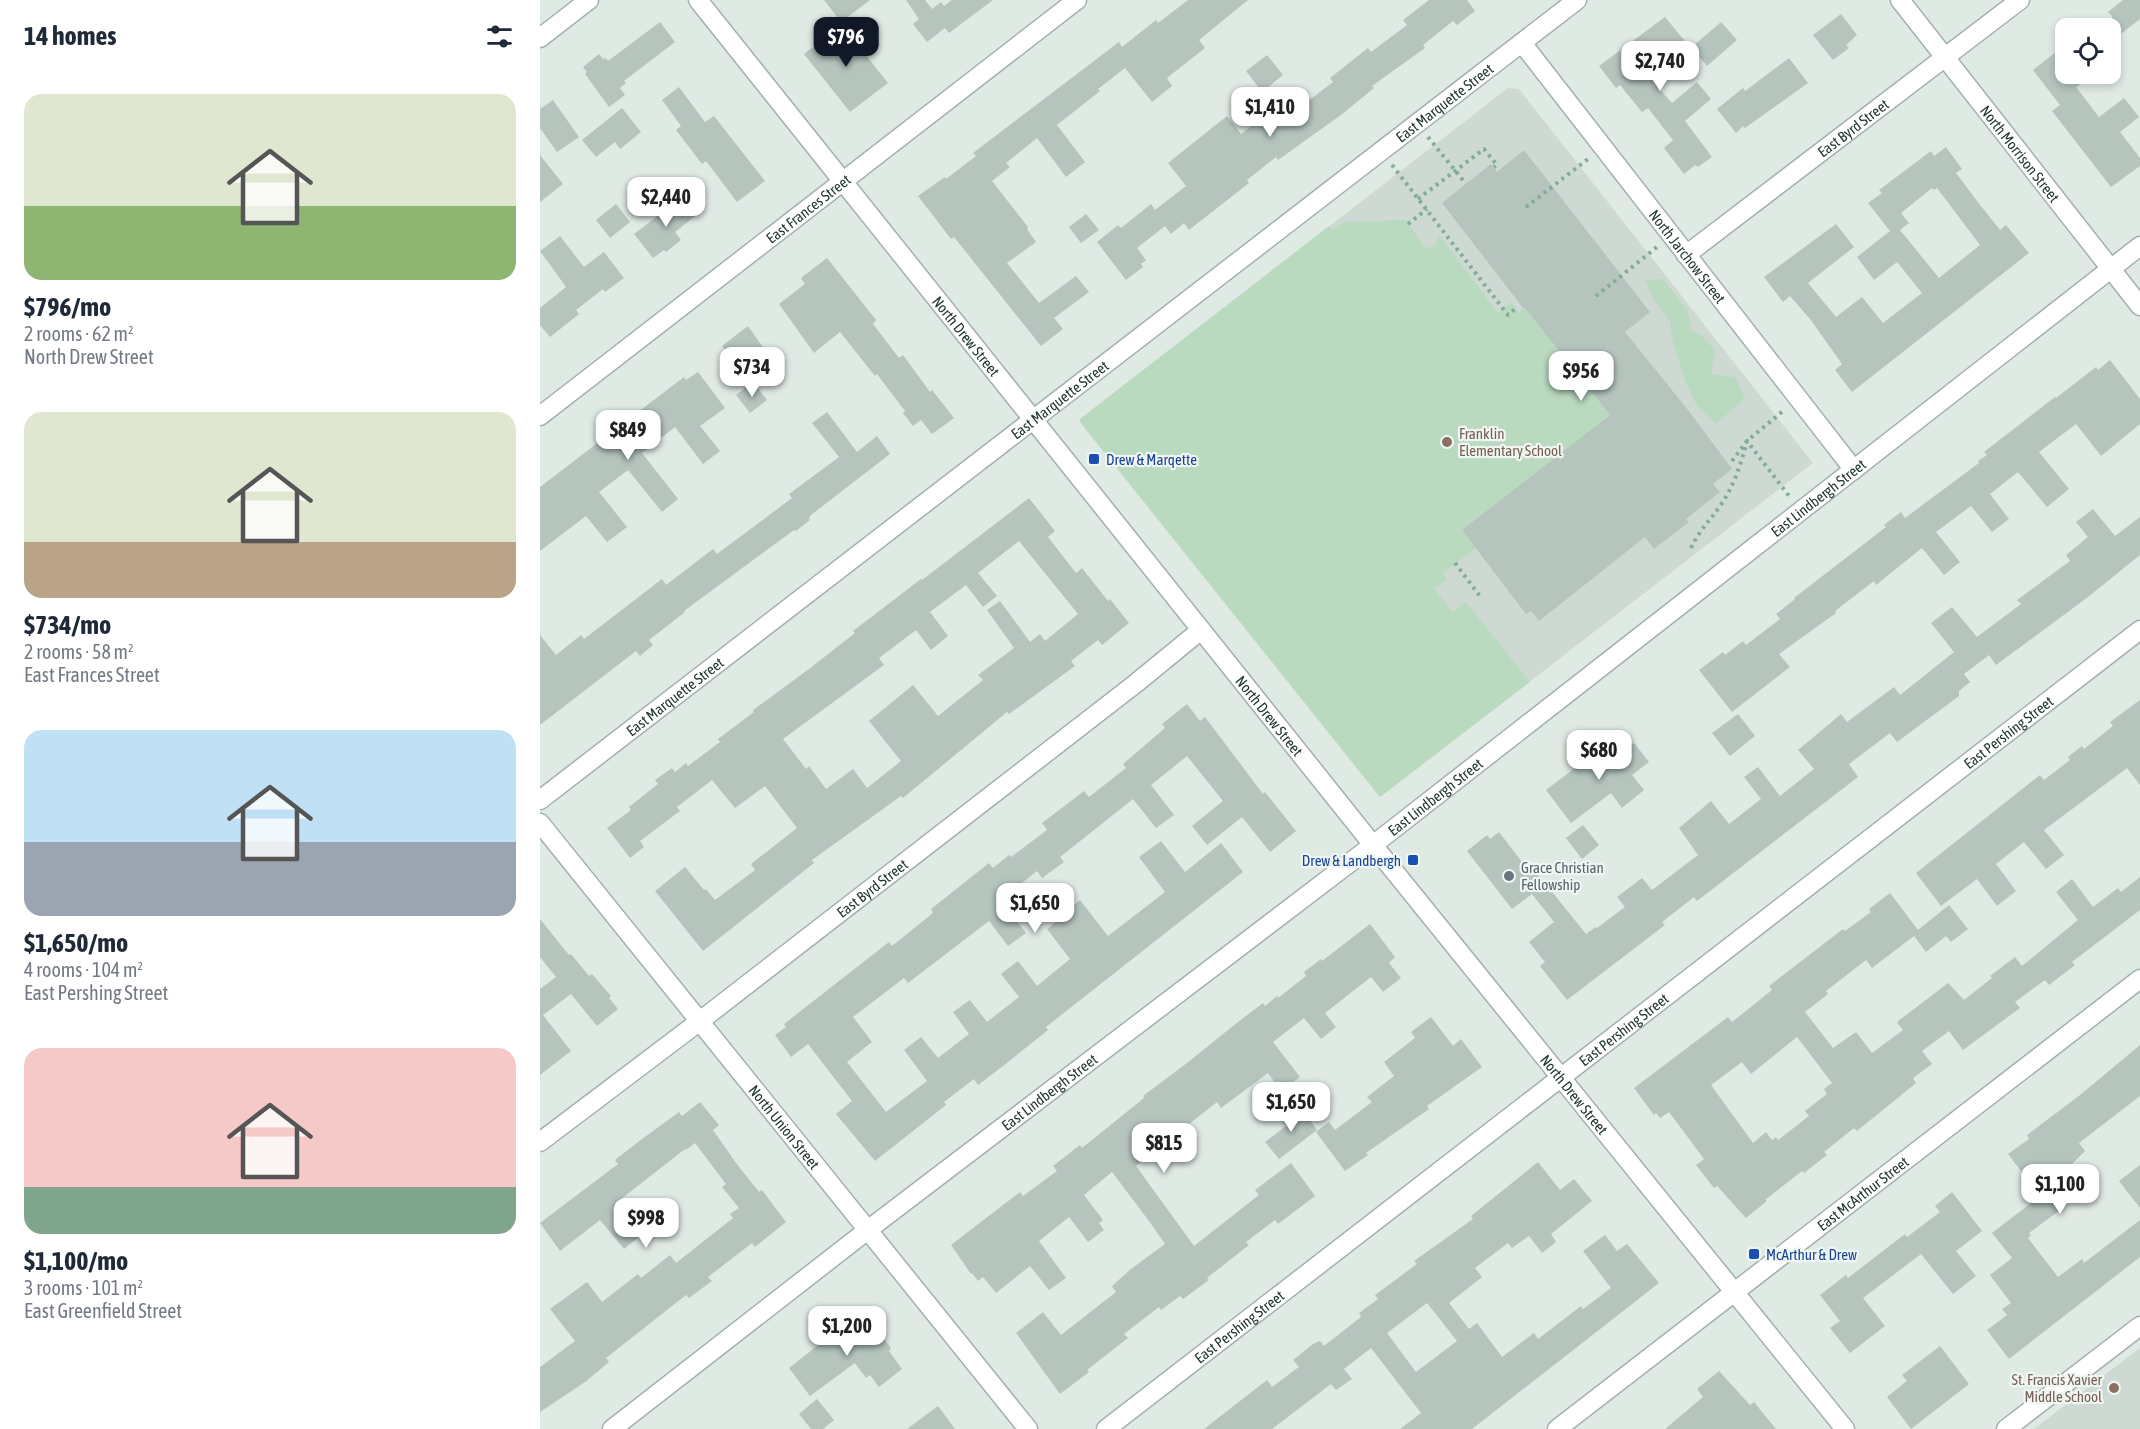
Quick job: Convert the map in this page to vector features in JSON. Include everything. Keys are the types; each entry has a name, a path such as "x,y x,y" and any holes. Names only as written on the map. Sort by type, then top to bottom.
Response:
{"street":[{"path":"540,38 589,0"},
{"name":"North Drew Street","path":"698,0 1373,845 1845,1429"},
{"name":"East Frances Street","path":"540,416 1077,0"},
{"name":"East Marquette Street","path":"540,800 1577,0"},
{"name":"North Morrison Street","path":"1900,0 2140,306"},
{"name":"East Byrd Street","path":"1686,255 2020,0"},
{"name":"North Jarchow Street","path":"1521,43 1854,470"},
{"name":"East Lindbergh Street","path":"612,1429 869,1229 1373,845 2140,246"},
{"name":"East Byrd Street","path":"540,1142 700,1021 1201,630"},
{"name":"East Pershing Street","path":"1106,1429 2140,630"},
{"name":"North Union Street","path":"540,823 1028,1429"},
{"name":"East McArthur Street","path":"1557,1429 2140,979"},
{"path":"2006,1429 2140,1326"}],"path":[{"path":"1417,123 1466,184"},
{"path":"1526,207 1603,147"},
{"path":"1418,199 1484,149 1497,165 1494,167"},
{"path":"1381,150 1508,315 1516,308"},
{"path":"1408,224 1427,210"},
{"path":"1596,296 1671,236"},
{"path":"1732,461 1747,441 1798,399"},
{"path":"1747,441 1801,510"},
{"path":"1691,548 1699,530 1720,506 1734,482 1747,441"},
{"path":"1455,563 1482,599"}],"shaded area":[{"name":"Franklin Elementary School","path":"1508,88 1519,89 1813,463 1380,797 1080,422 1080,419"},
{"name":"St. Francis Xavier Middle School","path":"2140,1348 2140,1429 2034,1429"}],"green space":[{"path":"1406,220 1425,248 1433,247 1440,236 1498,313 1511,302 1519,312 1525,308 1610,415 1462,530 1476,548 1443,573 1447,579 1434,589 1453,612 1466,602 1530,682 1380,797 1080,422 1080,419 1329,226 1333,230 1344,222"},
{"path":"1663,279 1688,311 1691,331 1700,334 1715,350 1711,374 1735,377 1745,398 1716,424 1697,406 1685,381 1673,342 1670,321 1654,300 1645,280"}],"building":[{"path":"824,0 870,0 841,22"},
{"path":"906,0 925,0 932,9 941,2 944,6 952,0 993,0 949,33 945,28 927,42 913,24 919,19"},
{"path":"1188,0 1248,0 1199,40 1205,48 1167,78 1172,86 1152,102 1125,68 1057,125 1085,162 1066,177 1037,138 1006,163 1010,167 992,181 1028,227 1027,229 1036,242 1007,263 1039,303 1076,276 1089,292 1054,318 1063,329 1041,346 954,237 951,239 918,196 945,177 946,179 976,156 973,153 1119,42 1122,47 1156,20 1158,23"},
{"path":"1429,0 1467,0 1475,11 1457,25 1453,21 1423,45 1425,48 1372,86 1374,88 1341,115 1278,160 1276,157 1247,180 1249,183 1189,230 1184,223 1171,234 1165,226 1137,248 1146,260 1141,264 1143,267 1126,280 1097,242 1118,225 1121,228 1151,204 1155,210 1186,186 1168,163 1227,116 1241,134 1269,113 1278,124 1333,82 1330,78 1368,48 1371,52 1407,25 1403,20"},
{"path":"2123,0 2140,0 2140,19 2121,34 2121,18 2112,18 2108,12"},
{"path":"1841,14 1857,35 1846,45 1849,48 1833,60 1813,35"},
{"path":"1665,17 1684,40 1645,73 1672,103 1697,82 1711,99 1685,121 1712,157 1698,167 1695,165 1684,174 1664,148 1673,140 1648,108 1642,112 1620,85 1616,88 1599,66"},
{"path":"660,22 675,42 624,81 626,83 620,88 625,95 609,107 585,74 587,72 583,67 599,54 608,61"},
{"path":"1721,22 1737,40 1707,66 1692,47"},
{"path":"842,25 888,83 850,112 804,54"},
{"path":"2055,53 2055,84 2080,84 2076,87 2099,117 2124,98 2139,117 2120,132 2140,158 2140,166 2111,187 2052,111 2060,105 2033,70"},
{"path":"1267,55 1283,75 1262,92 1246,71"},
{"path":"1789,58 1808,83 1736,133 1717,109 1743,88 1745,91"},
{"path":"679,87 705,122 714,116 765,181 737,202 706,161 702,164 676,130 681,126 662,100"},
{"path":"553,100 579,137 557,152 540,128 540,109"},
{"path":"622,108 641,132 620,149 615,142 596,157 582,140"},
{"path":"1946,147 1962,169 1956,173 1977,201 2000,230 2006,225 2029,253 1852,392 1835,370 1842,364 1810,319 1790,296 1783,302 1764,277 1836,224 1854,247 1808,283 1836,317 1862,297 1883,323 1922,293 1897,262 1874,280 1857,257 1890,231 1868,203 1882,193 1879,190 1931,151 1934,156","holes":["1932,188 1934,190 1937,188 1980,245 1939,278 1900,230 1909,223 1901,213"]},
{"path":"1524,150 1650,312 1625,332 1732,469 1713,484 1720,492 1686,519 1689,522 1654,549 1645,537 1539,621 1531,611 1526,614 1462,530 1610,415 1442,203 1491,164 1497,172"},
{"path":"540,155 563,184 540,202"},
{"path":"684,196 698,214 675,232 681,240 666,252 664,250 653,258 634,234"},
{"path":"616,204 630,222 610,238 596,220"},
{"path":"1086,214 1099,230 1081,243 1069,227"},
{"path":"560,236 584,267 604,252 624,278 605,292 603,289 576,310 579,314 550,337 540,325 540,308 566,287 540,251"},
{"path":"827,258 876,320 873,324 899,358 903,355 930,392 932,390 954,418 932,434 921,420 913,426 903,413 905,411 877,374 875,376 840,332 814,353 779,304 805,284 801,278"},
{"path":"748,326 766,352 741,372 722,346"},
{"path":"2110,360 2140,399 2140,424 2101,456 2076,424 2039,452 2069,489 2047,507 2018,472 1990,494 2009,519 1992,532 1971,506 1936,532 1960,562 1944,575 1922,548 1876,585 1874,581 1835,611 1836,613 1779,654 1790,667 1732,712 1699,670 1723,652 1725,655 1743,641 1746,645 1780,619 1776,614 1794,598 1886,527 1884,525 1901,512 1905,518 1979,463 1978,461 1987,455 1984,452 2055,397 2096,367 2098,370"},
{"path":"698,372 725,408 700,426 720,451 703,464 675,427 642,453 678,499 662,512 628,470 599,492 627,527 607,542 586,516 540,551 540,487 684,377 686,380"},
{"path":"753,382 767,400 750,413 736,395"},
{"path":"827,412 857,452 877,436 890,454 811,515 810,520 796,531 794,530 684,611 649,640 653,645 640,656 636,651 540,725 540,635 556,655 581,635 584,639 662,579 666,585 713,549 717,554 792,498 789,494 839,457 812,423"},
{"path":"1029,498 1055,531 1048,537 1076,573 1082,568 1129,623 1102,645 1098,640 1071,661 1075,666 1009,714 1007,712 903,798 901,796 812,860 814,863 703,951 655,891 685,867 715,900 755,870 751,864 797,828 765,786 735,808 712,780 677,807 680,811 640,841 644,847 630,858 607,828 631,810 629,807 658,784 655,780 672,768 675,772 686,763 688,766 720,742 718,739 754,712 753,710","holes":["1019,541 1078,614 1045,641 1040,634 1030,642 1000,601 987,610 1014,648 978,675 983,680 938,716 913,685 869,721 901,761 867,788 853,769 826,789 809,766 806,769 783,739 884,665 879,658 916,630 931,650 948,636 930,612 966,585 983,607 997,596 978,573"]},
{"path":"2093,509 2115,536 2140,517 2140,555 2088,597 1996,665 1989,655 1964,674 1970,682 1959,691 1959,696 1897,742 1890,733 1849,764 1858,777 1697,901 1694,897 1662,922 1665,925 1567,1000 1540,966 1545,962 1529,942 1554,922 1532,894 1512,909 1467,851 1487,835 1490,839 1499,832 1532,875 1536,872 1586,934 1597,928 1625,907 1617,897 1642,878 1652,890 1698,855 1679,828 1711,801 1729,824 1761,799 1744,777 1758,767 1780,796 1814,769 1798,750 1841,714 1847,722 1894,687 1900,695 1954,652 1931,623 1952,607 1977,637 2021,604 2017,600 2070,561 2066,555 2088,537 2076,522"},
{"path":"2140,700 2140,785 2127,768 2044,830 2064,855 2046,869 2024,842 1996,864 2016,891 1997,906 1977,879 1941,906 1916,873 2040,775 2044,780 2070,760 2068,757 2082,746 2084,749 2113,726 2110,722"},
{"path":"1187,704 1200,721 1205,717 1263,794 1265,792 1296,831 1270,852 1242,817 1207,845 1192,826 1223,801 1187,756 1151,785 1174,815 1156,828 1133,799 1060,857 1064,862 1042,878 1037,871 1000,900 1026,933 1008,946 989,921 908,983 904,978 853,1017 872,1042 847,1062 886,1112 927,1081 904,1050 921,1037 938,1058 969,1034 953,1012 970,1000 987,1022 1019,997 1001,974 1018,961 1037,986 1070,959 1047,929 1080,900 1108,936 1165,892 1139,857 1161,841 1185,872 1221,843 1243,872 1046,1027 1048,1030 1003,1066 978,1085 974,1079 944,1102 946,1105 875,1161 836,1114 852,1101 808,1044 791,1057 775,1035 786,1027 784,1024 889,942 892,946 933,913 931,909 989,863 993,868 1009,855 1011,857 1047,830 1042,823 1084,791 1089,797 1126,768 1123,764 1165,728 1162,724"},
{"path":"1738,714 1755,736 1730,756 1712,733"},
{"path":"1610,741 1620,753 1634,743 1649,762 1632,775 1644,790 1622,808 1611,793 1571,823 1546,790"},
{"path":"1583,825 1599,845 1582,859 1566,838"},
{"path":"2140,877 2140,910 2072,962 2075,965 2049,985 2045,980 2015,1002 2020,1008 1963,1050 1949,1031 1922,1051 1932,1064 1913,1078 1916,1083 1857,1131 1854,1128 1824,1152 1827,1155 1804,1173 1802,1171 1746,1218 1717,1186 1714,1188 1696,1165 1704,1159 1669,1112 1660,1118 1656,1113 1654,1115 1634,1088 1728,1017 1732,1022 1772,990 1769,986 1843,929 1845,931 1871,912 1869,909 1890,893 1918,930 1949,905 1968,929 1951,942 1946,936 1926,952 1914,936 1872,968 1866,960 1826,991 1828,994 1805,1012 1833,1048 1856,1032 1872,1053 1903,1030 1897,1022 1948,983 1964,1000 2015,957 2022,966 2078,920 2056,892 2072,879 2093,907 2118,888 2121,892","holes":["1797,1037 1832,1083 1824,1089 1827,1094 1805,1111 1809,1116 1778,1140 1776,1137 1772,1140 1766,1132 1753,1143 1711,1085 1742,1062 1751,1074"]},
{"path":"540,919 569,955 571,954 589,976 592,974 611,996 609,998 618,1009 597,1026 571,994 543,1015 571,1051 540,1075 540,989 556,977 540,957"},
{"path":"1370,924 1395,957 1389,963 1401,978 1383,992 1371,977 1325,1013 1336,1027 1321,1039 1304,1018 1273,1042 1300,1077 1281,1091 1268,1073 1221,1108 1217,1102 1136,1166 1194,1246 1259,1195 1255,1190 1291,1163 1315,1196 1278,1224 1275,1220 1246,1242 1249,1245 1183,1299 1180,1296 1161,1310 1159,1307 1124,1334 1128,1338 1060,1394 1016,1333 1043,1312 1061,1335 1116,1292 1112,1286 1165,1244 1149,1221 1112,1172 1084,1195 1103,1220 1099,1223 1104,1230 1088,1242 1069,1217 1039,1241 1066,1278 1049,1290 1030,1266 996,1293 983,1277 978,1281 971,1274 951,1245 1020,1192 1023,1196 1057,1171 1053,1166 1080,1145 1082,1148 1144,1098 1143,1096 1238,1022 1263,1003 1265,1006 1277,996 1278,998 1306,976 1304,972"},
{"path":"1431,1017 1453,1046 1461,1039 1482,1067 1427,1106 1429,1109 1366,1153 1368,1155 1345,1171 1316,1132 1329,1122 1335,1130 1372,1102 1367,1097 1394,1076 1384,1062 1415,1038 1411,1032"},
{"path":"2140,1045 2140,1096 2079,1143 2085,1151 2064,1172 2066,1175 2056,1182 2069,1199 2065,1202 2067,1205 2029,1233 2031,1235 2028,1238 2058,1277 2082,1259 2084,1263 2140,1220 2140,1257 2009,1359 1987,1330 2007,1315 2002,1309 2011,1303 1990,1275 2012,1258 1992,1233 2040,1196 2008,1154 2029,1139 2027,1135"},
{"path":"700,1102 719,1125 713,1130 736,1163 759,1192 762,1190 786,1222 755,1247 752,1243 708,1277 712,1281 689,1298 686,1295 606,1358 609,1362 585,1382 540,1412 540,1367 575,1341 550,1309 587,1282 602,1302 638,1274 641,1278 670,1255 676,1263 733,1218 730,1214 739,1208 722,1187 726,1184 695,1143 616,1203 642,1234 624,1249 600,1220 560,1251 540,1223 618,1164 615,1160 638,1142 679,1112 682,1116"},
{"path":"1300,1107 1317,1130 1279,1159 1265,1142 1286,1126 1282,1120"},
{"path":"1538,1162 1560,1190 1574,1179 1592,1201 1551,1234 1556,1242 1542,1253 1529,1236 1512,1248 1508,1243 1475,1268 1482,1277 1449,1303 1469,1329 1477,1323 1502,1357 1534,1333 1538,1339 1581,1306 1583,1309 1611,1288 1583,1251 1605,1235 1617,1251 1627,1244 1659,1283 1472,1429 1400,1429 1421,1413 1371,1348 1344,1369 1352,1379 1336,1390 1331,1384 1272,1429 1204,1429 1267,1380 1272,1387 1299,1367 1293,1360 1313,1344 1320,1341 1324,1346 1361,1317 1359,1313 1378,1299 1375,1295 1417,1264 1414,1261 1473,1219 1471,1216","holes":["1427,1303 1457,1341 1416,1372 1387,1333"]},
{"path":"2140,1165 2140,1208 2119,1181"},
{"path":"1952,1192 1982,1231 1956,1251 1976,1276 1953,1294 1921,1254 1863,1298 1885,1326 1850,1353 1830,1328 1840,1321 1820,1295 1846,1275 1848,1278 1905,1234 1907,1237 1940,1212 1935,1206"},
{"path":"859,1313 872,1330 875,1327 891,1348 889,1351 902,1369 879,1387 870,1375 866,1378 855,1363 810,1396 789,1368"},
{"path":"1940,1346 1969,1384 1911,1429 1887,1397 1907,1381 1902,1375"},
{"path":"1719,1371 1750,1405 1754,1402 1776,1429 1665,1429 1703,1397 1697,1389"},
{"path":"817,1399 834,1420 823,1429 811,1429 799,1414"},
{"path":"938,1406 955,1429 907,1429"}],"place":[{"name":"Franklin Elementary School","path":"1447,442"},
{"name":"Drew & Marqette","path":"1094,459"},
{"name":"Drew & Landbergh","path":"1413,860"},
{"name":"Grace Christian Fellowship","path":"1509,876"},
{"name":"McArthur & Drew","path":"1754,1254"},
{"name":"St. Francis Xavier Middle School","path":"2114,1388"}]}
